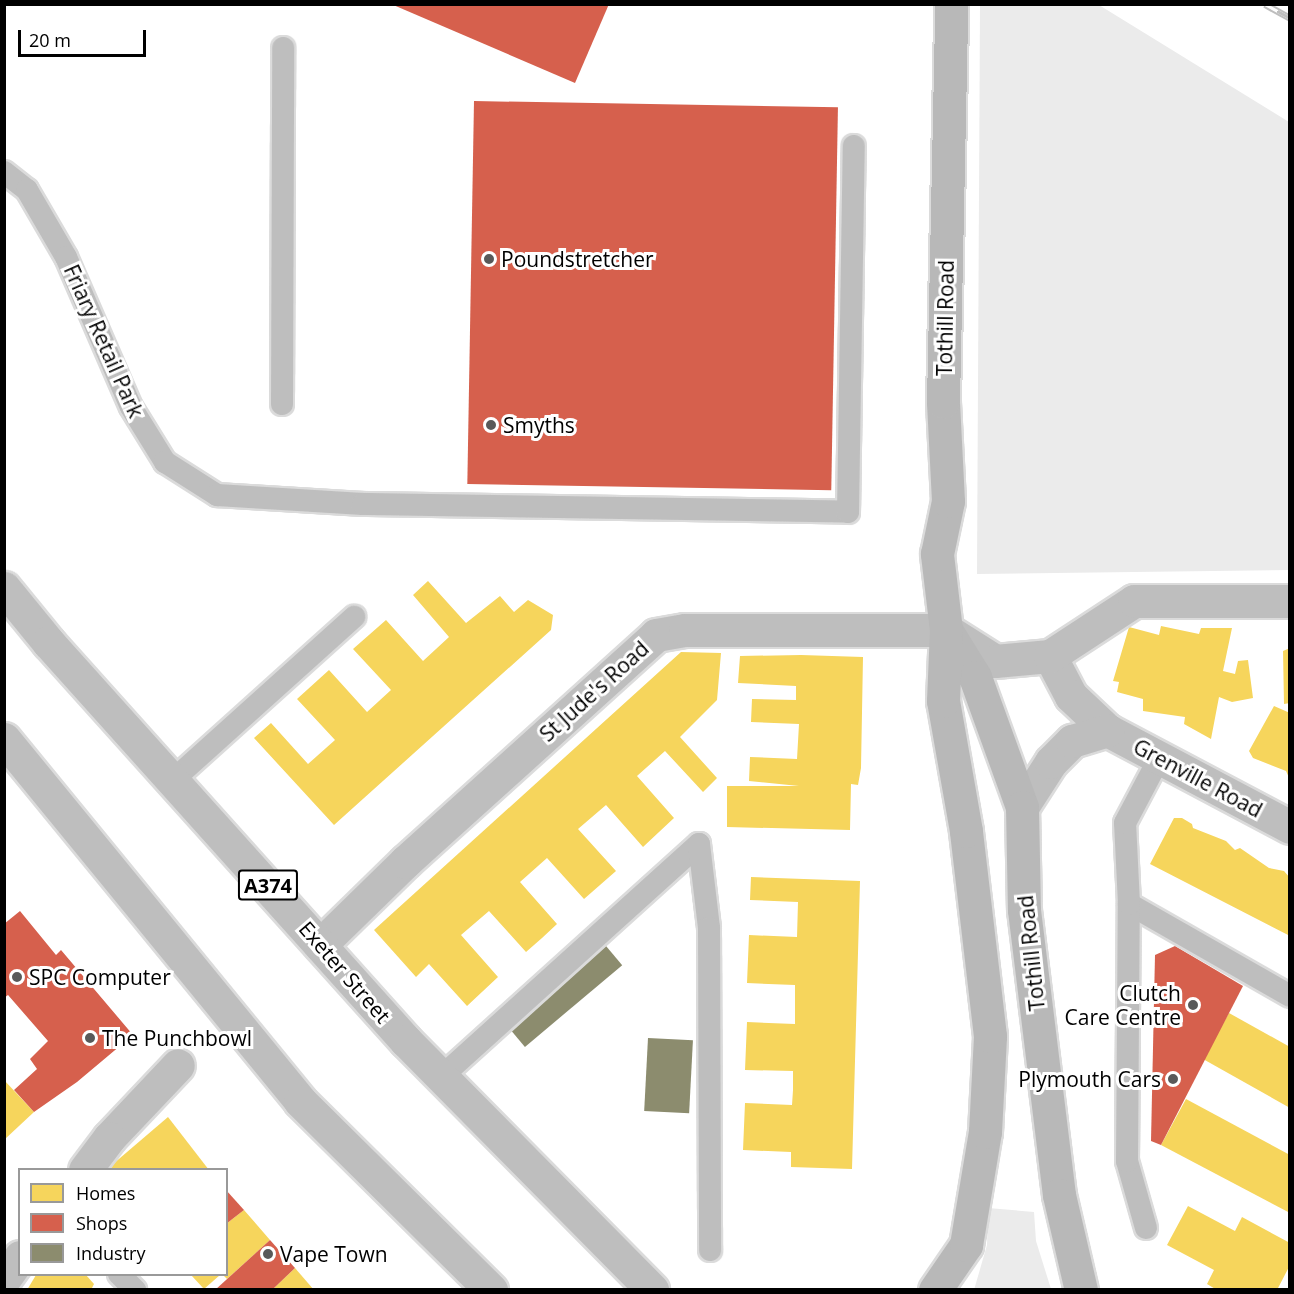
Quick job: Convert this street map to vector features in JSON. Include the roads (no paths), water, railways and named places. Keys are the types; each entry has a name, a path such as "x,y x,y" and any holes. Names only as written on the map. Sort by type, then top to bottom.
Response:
{"main road":[{"name":"Tothill Road","path":"935,1290 966,1245 985,1132 990,1036 966,831 943,701 946,630 937,554 948,501 943,402 951,4"},
{"name":"Tothill Road","path":"946,630 975,677 1022,807 1024,910 1059,1195 1081,1290"}],"street":[{"name":"Exeter Street","path":"4,588 440,1078 652,1290"},
{"path":"946,630 995,661 1050,656 1134,601 1290,601"},
{"name":"St Jude's Road","path":"320,945 405,862 656,635 685,630 946,630"},
{"name":"Grenville Road","path":"1050,656 1071,696 1107,730 1290,827"},
{"path":"1022,807 1051,762 1072,741 1107,730"},
{"path":"4,739 300,1101 491,1290"},
{"path":"86,1168 109,1138 178,1065"},
{"path":"4,1279 18,1260"}],"lane":[{"path":"282,404 283,48"},
{"name":"Friary Retail Park","path":"4,172 27,190 66,257 131,407 165,462 217,495 363,504 848,512 854,146"},
{"path":"173,780 354,617"},
{"path":"1146,1228 1127,1161 1129,904 1125,823 1160,757"},
{"path":"440,1078 699,844 709,928 710,1250"},
{"path":"1129,904 1290,996"},
{"path":"120,1276 135,1290"}],"railway":[{"path":"1265,4 1290,18"}],"place":[{"name":"Poundstretcher","path":"489,259"},
{"name":"Smyths","path":"491,425"},
{"name":"SPC Computer","path":"17,977"},
{"name":"Clutch Care Centre","path":"1193,1005"},
{"name":"The Punchbowl","path":"90,1038"},
{"name":"Plymouth Cars","path":"1173,1079"},
{"name":"Vape Town","path":"268,1254"}]}
